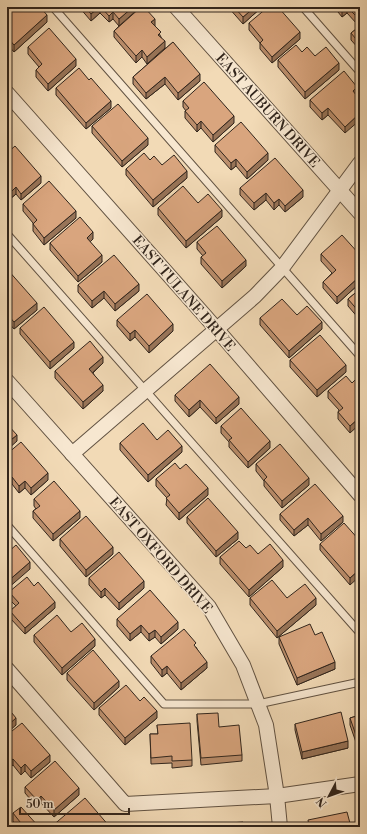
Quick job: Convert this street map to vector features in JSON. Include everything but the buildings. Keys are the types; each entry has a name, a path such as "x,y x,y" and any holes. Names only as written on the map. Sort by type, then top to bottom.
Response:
{"street":[{"name":"EAST AUBURN DRIVE","path":"176,7 360,213"},
{"name":"EAST TULANE DRIVE","path":"7,93 217,330 360,495"},
{"path":"72,454 255,296 282,268 360,164"},
{"name":"EAST OXFORD DRIVE","path":"7,380 209,607 243,665 266,725 277,796 280,827"},
{"path":"7,669 125,804 277,796 360,784"}],"lane":[{"path":"54,7 360,356"},
{"path":"302,7 360,72"},
{"path":"7,234 360,634"},
{"path":"7,525 164,704 258,704 360,682"}]}
